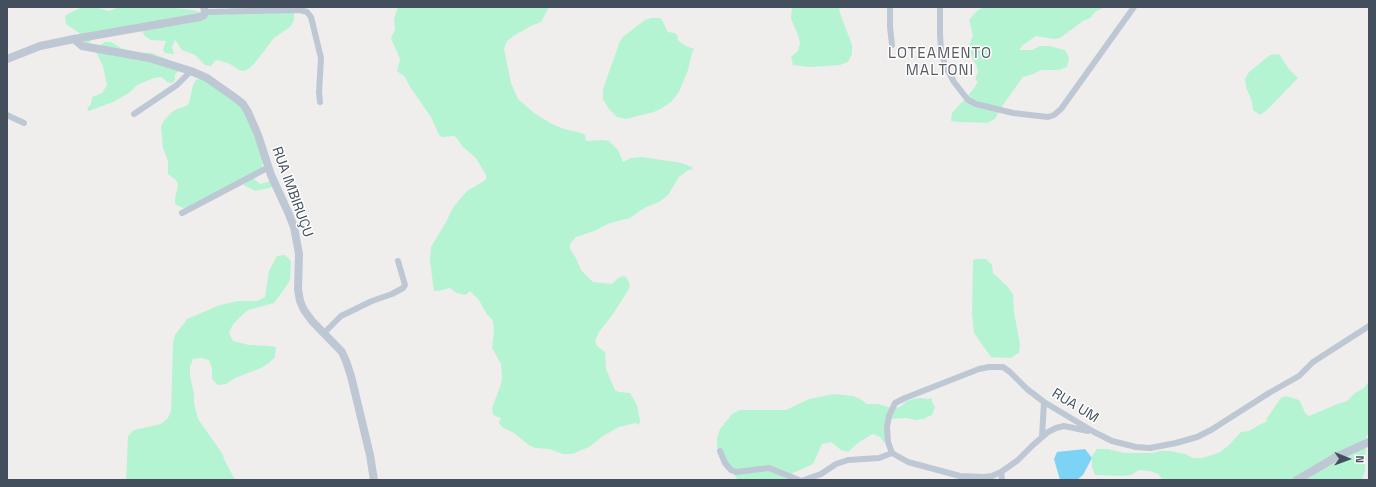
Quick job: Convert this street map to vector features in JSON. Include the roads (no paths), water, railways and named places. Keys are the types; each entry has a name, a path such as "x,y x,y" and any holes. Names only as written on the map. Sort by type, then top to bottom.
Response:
{"street":[{"path":"890,7 892,45"},
{"path":"940,7 940,40 945,66 954,82 968,100 976,104 1013,114 1038,117 1048,117 1054,115 1061,108 1134,7"},
{"path":"7,59 40,46 200,17 204,15 204,10 300,10 307,12 311,17 321,58 319,92 320,102"},
{"name":"RUA IMBIRUÇU","path":"74,39 82,46 149,58 191,71 207,78 243,104 250,117 288,212 298,242 298,289 300,301 304,310 342,352 346,361 370,455 374,480"},
{"path":"134,114 177,85 191,71"},
{"path":"7,115 24,123"},
{"path":"182,213 269,167"},
{"path":"324,333 342,316 403,288 405,285 398,261"},
{"name":"RUA UM","path":"892,453 888,442 887,427 889,416 895,403 979,369 989,367 1003,367 1044,402 1112,441 1150,448 1176,443 1211,430 1269,393 1299,376 1313,362 1369,326"},
{"path":"1042,437 1044,402"},
{"path":"804,480 821,474 836,464 848,460 879,458 892,453 908,462 960,476 992,476 1001,472 1024,455 1042,437 1056,428 1064,426 1094,432"},
{"path":"1297,480 1336,457 1369,442"},
{"path":"720,451 725,463 731,470 736,472 769,468 798,480"},
{"path":"1001,472 1002,480"}],"water":[{"path":"1085,449 1092,458 1083,475 1077,480 1060,480 1054,459 1057,452"}],"district":[{"name":"LOTEAMENTO MALTONI","path":"940,62"}]}
